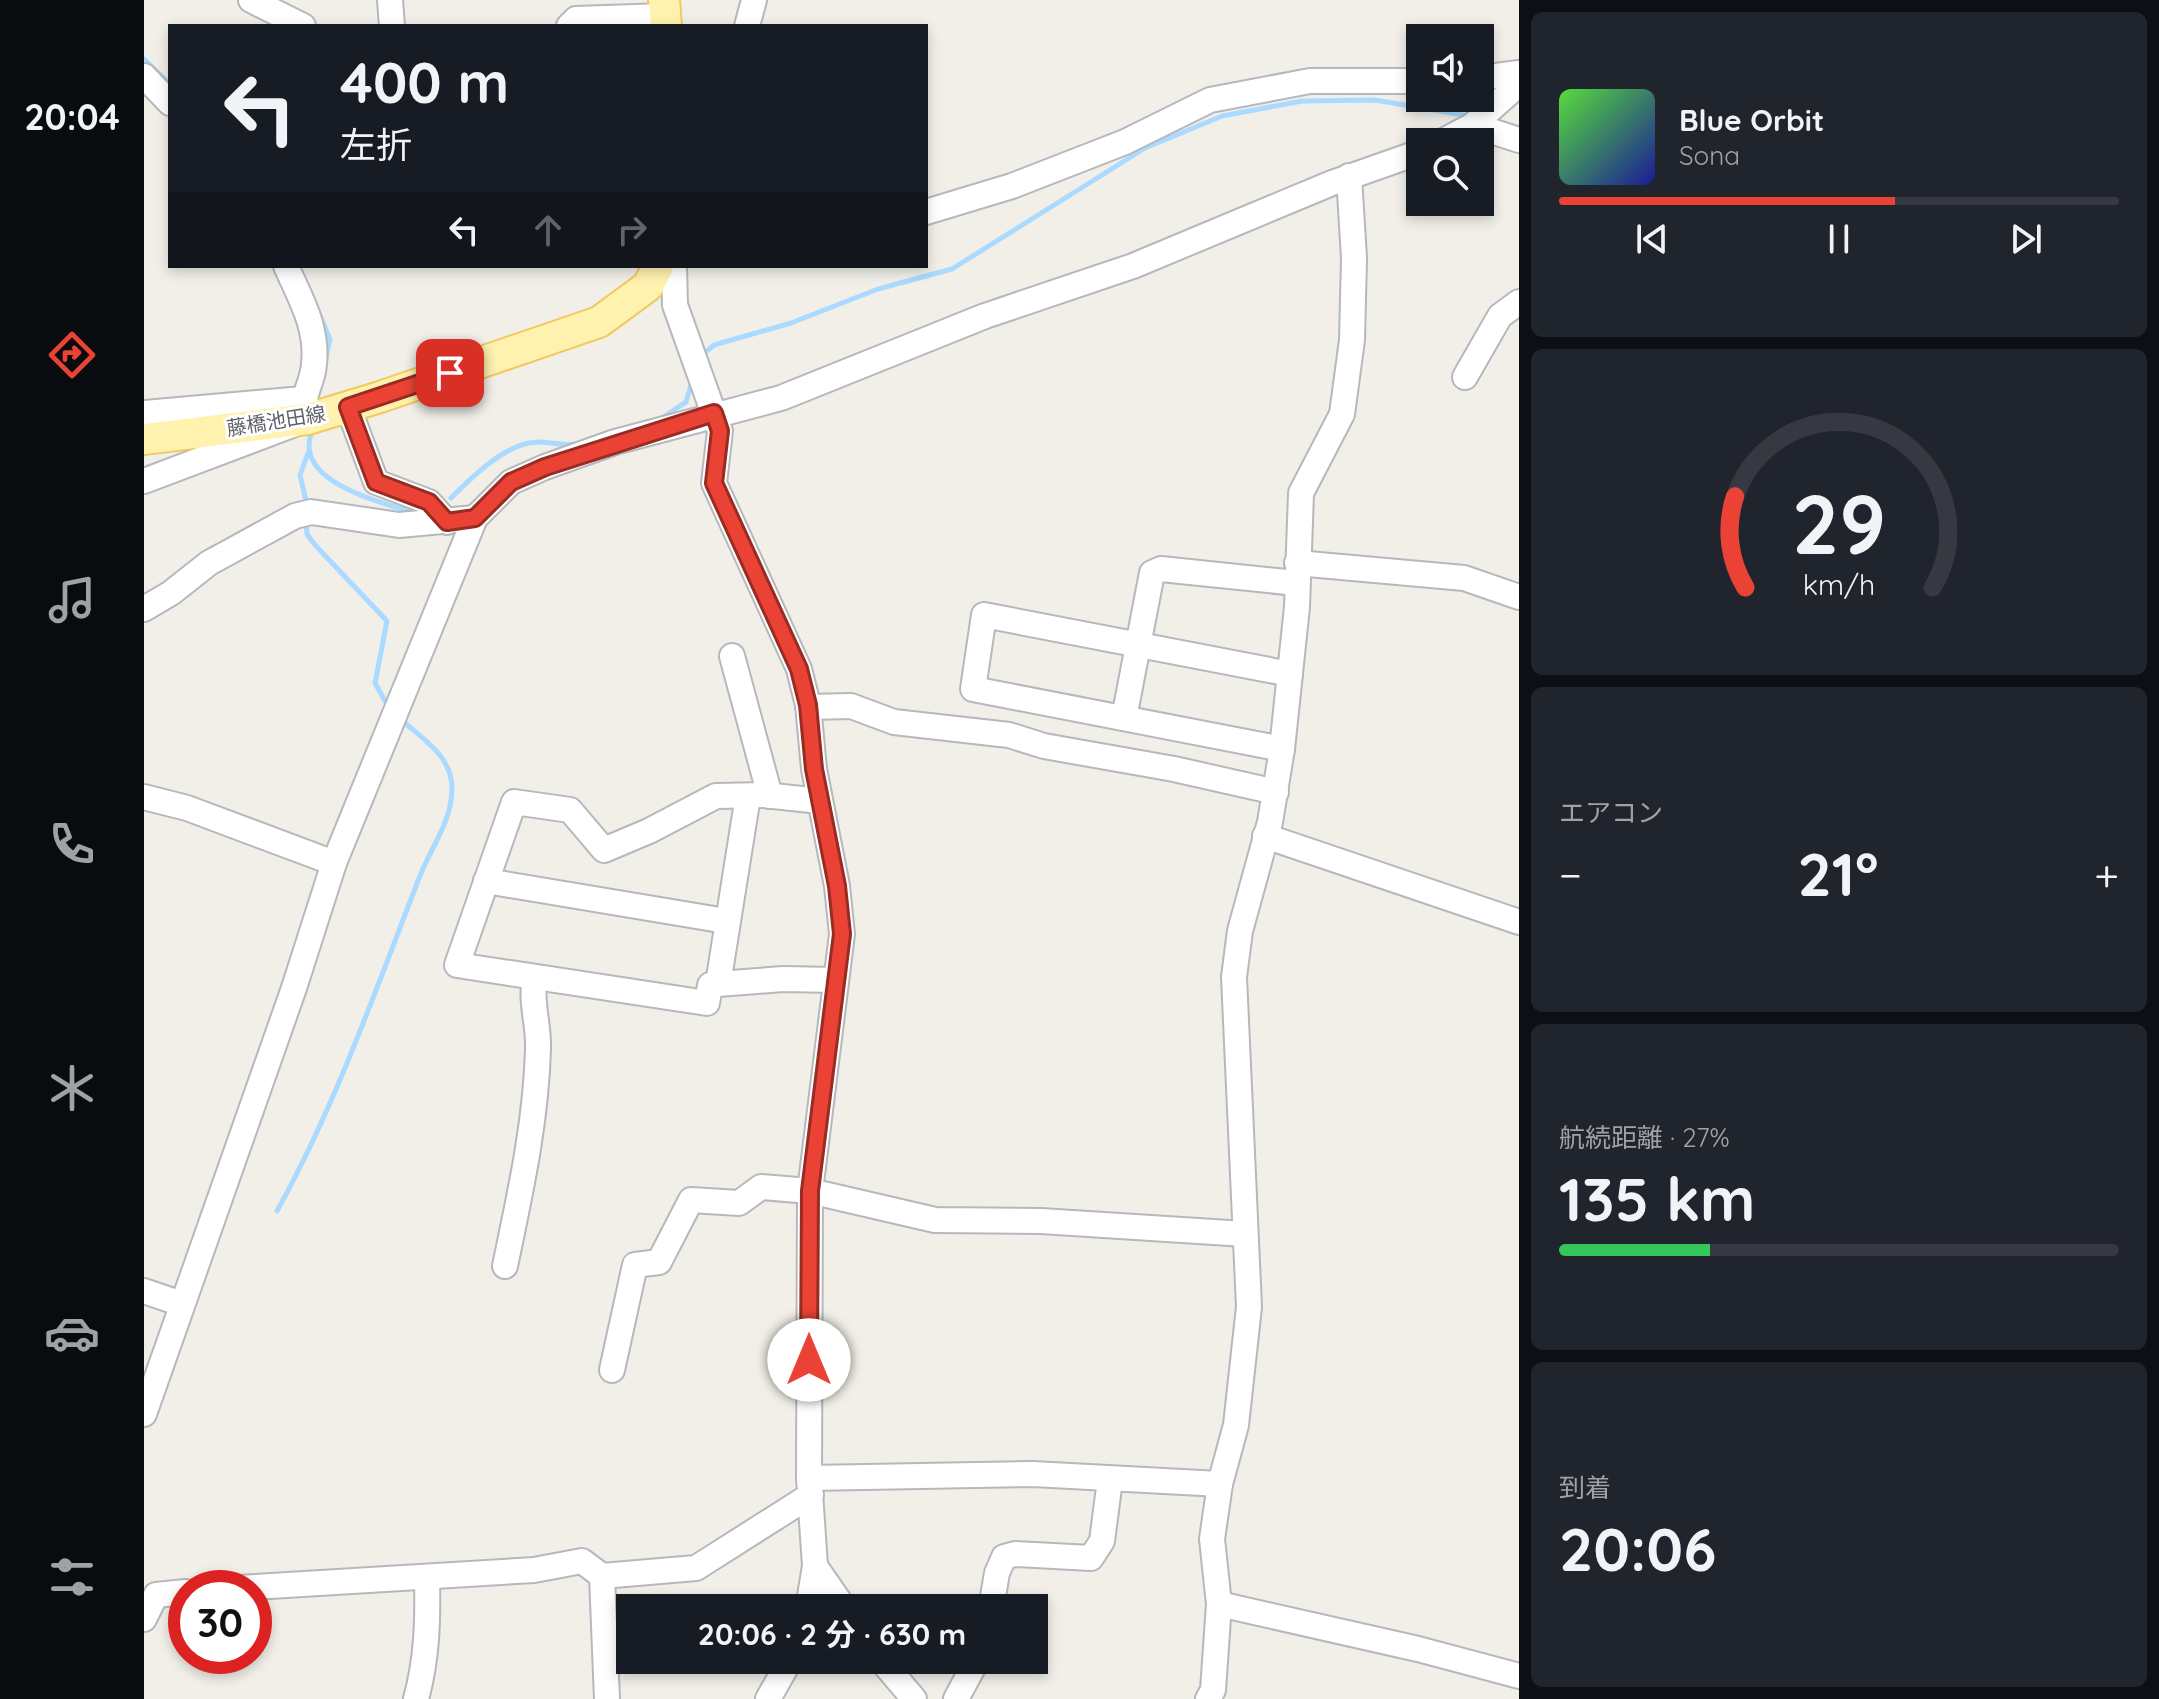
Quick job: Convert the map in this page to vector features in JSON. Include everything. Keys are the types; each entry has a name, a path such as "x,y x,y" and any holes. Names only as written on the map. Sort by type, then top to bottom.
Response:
{"main road":[{"name":"藤橋池田線","path":"144,439 306,409 348,407 599,322 648,286 657,268"}],"street":[{"path":"251,0 299,24"},
{"path":"390,0 392,24"},
{"path":"748,24 754,0"},
{"path":"571,24 576,19 665,14"},
{"path":"1494,76 1519,73"},
{"path":"144,76 168,101"},
{"path":"928,211 1026,181 1125,142 1210,100 1310,81 1406,81"},
{"path":"1467,128 1519,84"},
{"path":"1473,125 1519,140"},
{"path":"146,1402 294,988 334,863 475,518 511,482 545,467 714,413 781,398 985,316 1133,266 1349,176 1406,157"},
{"path":"1208,1699 1213,1690 1219,1604 1212,1539 1220,1484 1236,1425 1249,1307 1234,977 1240,931 1276,792 1282,749 1290,674 1301,493 1342,414 1352,340 1354,258 1349,176"},
{"path":"287,268 314,329 314,366 306,409"},
{"path":"674,268 675,305 720,431 714,483 799,669 808,707 842,934 810,1191 810,1486 815,1566 810,1594"},
{"path":"1465,377 1500,316 1519,302"},
{"path":"348,407 376,482 429,502 447,522"},
{"path":"144,413 306,409"},
{"path":"144,481 306,409"},
{"path":"144,609 171,593 209,563 295,516 311,512 399,525 475,518"},
{"path":"1124,718 1152,573 1161,569 1464,578 1519,597"},
{"path":"1282,749 973,689 984,615 1290,674"},
{"path":"718,984 726,921 759,796 732,656"},
{"path":"808,707 851,706 894,722 1009,735 1044,746 1174,769 1276,792"},
{"path":"820,801 716,796 649,831 604,850 570,810 514,802 457,965 707,1003 710,985 783,979 836,980"},
{"path":"144,797 187,808 334,863"},
{"path":"1265,836 1519,922"},
{"path":"486,881 726,921"},
{"path":"505,1266 529,1156 538,1049 531,996 535,977"},
{"path":"612,1370 635,1265 659,1262 691,1200 739,1203 761,1187 810,1191 935,1220 1041,1221 1245,1234"},
{"path":"144,1291 182,1304"},
{"path":"272,1586 427,1579 534,1570 582,1561 602,1576 696,1568 810,1486 1033,1474 1220,1484"},
{"path":"993,1594 1004,1557 1015,1554 1091,1558 1102,1541 1110,1480"},
{"path":"815,1566 834,1594"},
{"path":"602,1576 607,1699"},
{"path":"416,1699 423,1672 428,1626 427,1579"},
{"path":"144,1619 156,1595 168,1594"},
{"path":"1219,1604 1418,1649 1519,1676"},
{"path":"768,1699 782,1674"},
{"path":"893,1674 914,1699"},
{"path":"956,1699 969,1674"}],"waterway":[{"path":"144,59 168,82"},
{"path":"703,354 714,345 791,323 878,289 952,269 1145,148 1222,116 1302,101 1375,100 1469,116"},
{"path":"318,311 330,339 325,362"},
{"path":"662,418 686,402 692,382"},
{"path":"311,434 309,451 315,465 327,477 362,495 413,513"},
{"path":"451,498 490,462 513,448 537,442 576,444"},
{"path":"306,501 300,475 308,453"},
{"path":"306,521 307,534 315,545 387,621 375,683 388,706"},
{"path":"277,1211 336,1090 448,814 452,790 448,769 430,744 405,723"}],"route":[{"path":"450,373 348,407 376,482 429,502 447,522 475,518 511,482 545,467 615,442 714,413 720,431 714,483 799,669 808,705 814,769 837,886 842,934 810,1191 809,1360"}]}
